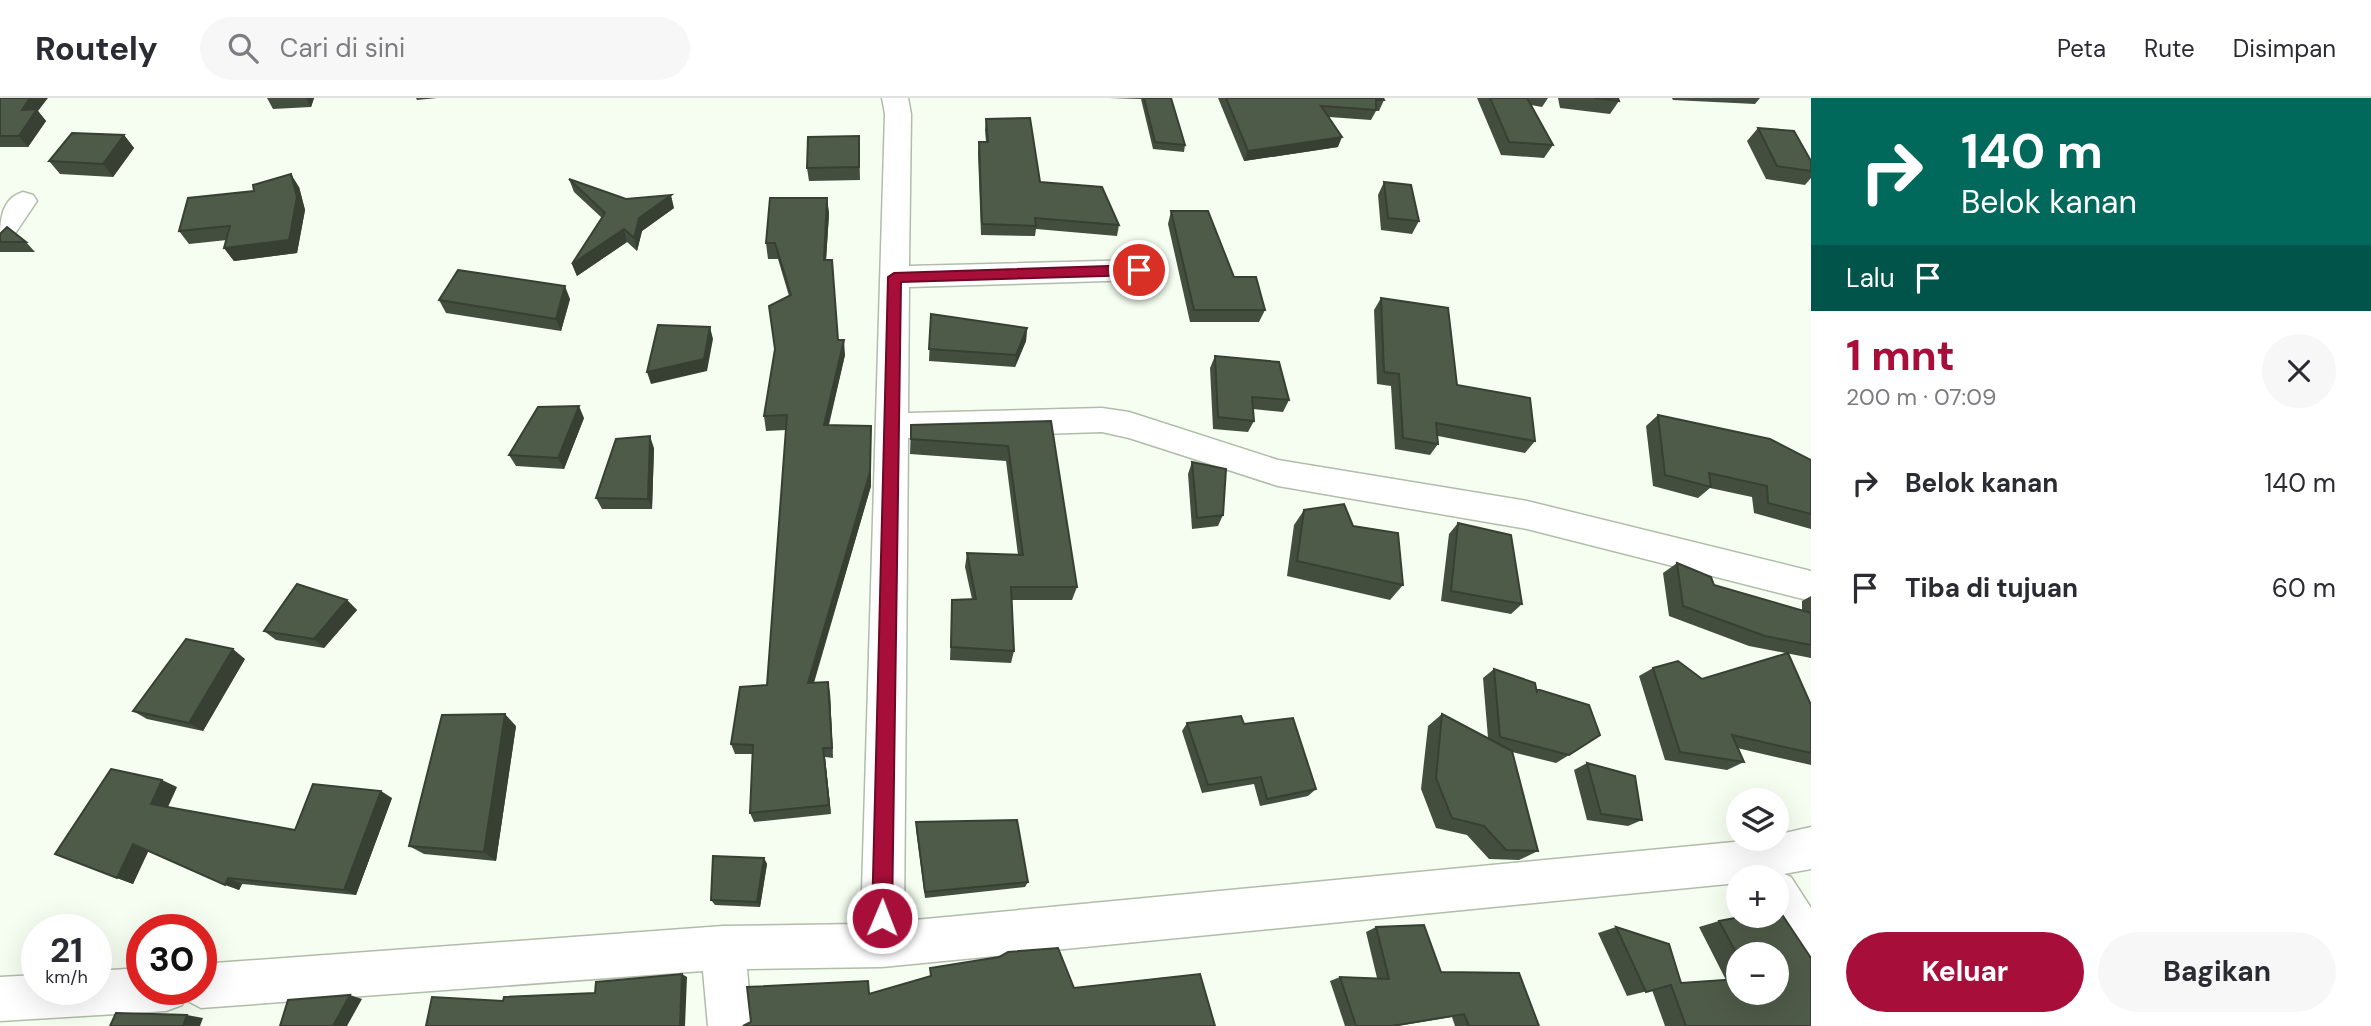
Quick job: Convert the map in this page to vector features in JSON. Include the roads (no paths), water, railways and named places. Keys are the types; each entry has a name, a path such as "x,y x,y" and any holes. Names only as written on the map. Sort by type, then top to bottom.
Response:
{"street":[{"path":"882,945 898,114 895,98"},
{"path":"0,234 23,201"},
{"path":"894,277 1139,270"},
{"path":"890,426 1102,420 1129,425 1278,473 1527,515 1811,586"},
{"path":"1784,865 1811,848"},
{"path":"217,985 723,948 882,945 1726,879"},
{"path":"1789,912 1811,947"},
{"path":"723,948 730,1026"},
{"path":"0,999 126,991"}]}
